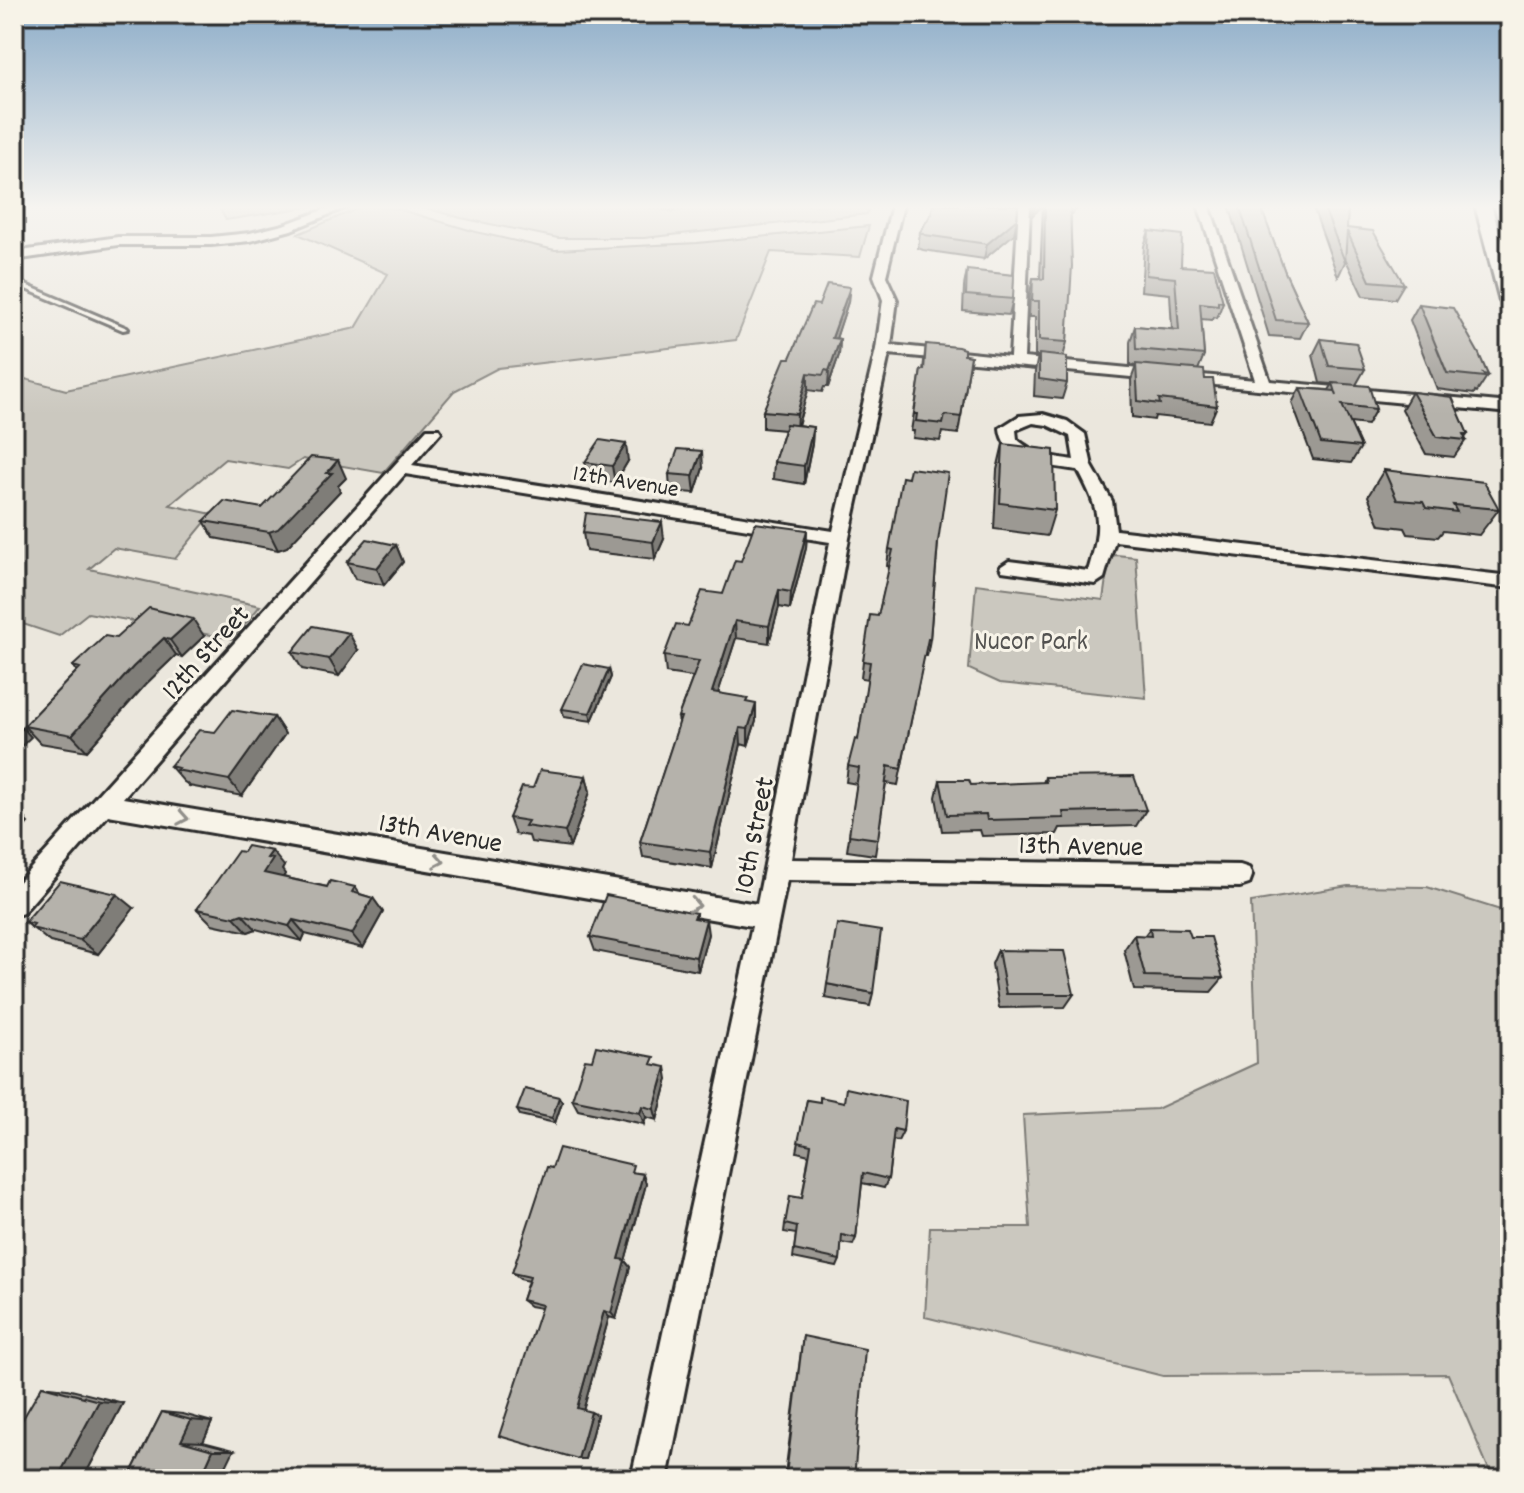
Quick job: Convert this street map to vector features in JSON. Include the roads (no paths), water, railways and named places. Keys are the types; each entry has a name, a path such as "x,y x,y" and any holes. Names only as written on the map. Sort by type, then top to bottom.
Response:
{"main road":[{"path":"1503,275 1510,301"}],"street":[{"name":"10th Street","path":"649,1479 777,869 840,538 883,349 890,300 880,275"},
{"path":"1017,360 1021,275"},
{"path":"1227,275 1264,384"},
{"path":"883,349 1510,408"},
{"path":"1009,567 1095,578 1108,535 1103,501 1084,466 1077,434 1061,424 1023,419 1008,428 1009,440 1020,450 1046,460 1084,466"},
{"name":"12th Street","path":"14,905 404,469 433,432"},
{"name":"12th Avenue","path":"404,469 840,538"},
{"path":"1108,535 1510,582"},
{"name":"13th Avenue","path":"106,805 767,917"},
{"name":"13th Avenue","path":"777,869 1240,876"}],"lane":[{"path":"14,282 125,329"}],"park label":[{"name":"Nucor Park","path":"1031,639"}]}
